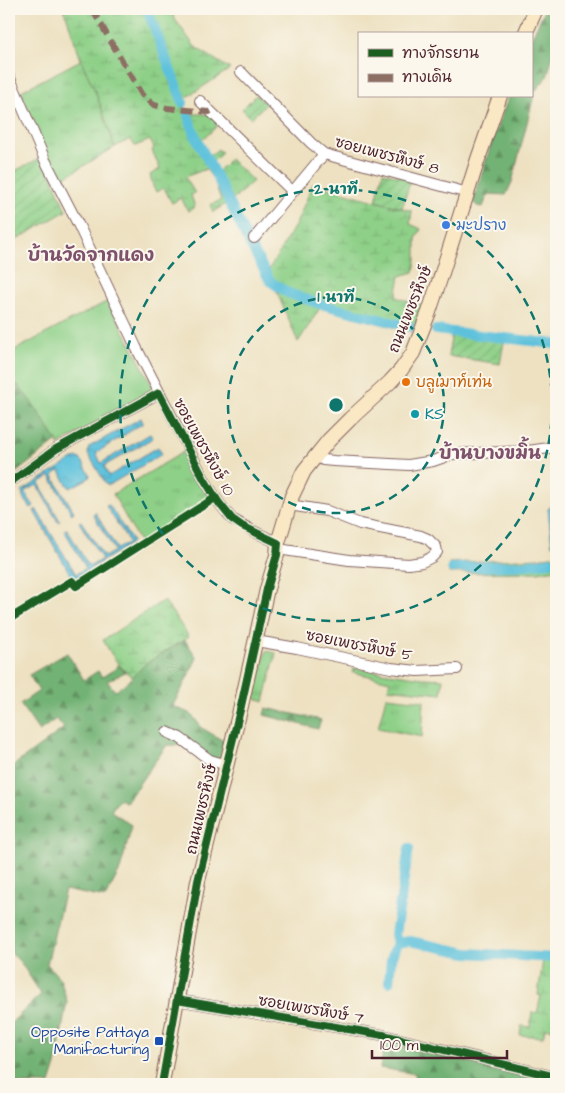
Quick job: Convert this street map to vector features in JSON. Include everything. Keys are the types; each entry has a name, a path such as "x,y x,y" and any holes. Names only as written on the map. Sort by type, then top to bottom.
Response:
{"main road":[{"path":"526,32 536,9"},
{"name":"ถนนเพชรหึงษ์","path":"162,1084 198,881 278,546 296,485 304,471 329,440 390,382 413,353 429,312 499,98"}],"street":[{"name":"ซอยเพชรหึงษ์ 8","path":"242,72 324,154 468,193"},
{"name":"ซอยเพชรหึงษ์ 10","path":"9,76 45,160 79,226 159,393 204,479 232,519 278,546 349,560 409,564 427,560 437,552 436,547 421,536 360,524 327,511 289,506"},
{"path":"200,100 292,191"},
{"path":"254,238 324,154"},
{"path":"9,483 56,450 159,393"},
{"path":"316,456 323,460 409,465 433,461 453,454 528,451 556,447"},
{"name":"ซอยเพชรหึงษ์ 5","path":"256,640 406,670 458,669"},
{"path":"167,732 180,738 210,760 220,763 227,762"},
{"name":"ซอยเพชรหึงษ์ 7","path":"177,1000 383,1035 556,1077"}],"green space":[{"path":"64,9 172,9 174,18 195,47 230,69 181,101 186,111 193,112 194,114 208,114 220,123 200,142 208,157 218,149 222,153 211,164 218,171 230,159 253,181 234,198 213,212 210,205 221,200 214,180 206,169 185,177 195,193 191,195 195,207 188,211 181,198 172,203 164,188 157,192 154,189 150,175 160,169 150,140 135,146 130,139 115,147 96,93 81,60"},
{"path":"545,9 556,9 554,51 547,77 535,91 512,182 506,195 488,194 483,207 477,206 473,202 494,135 508,98 532,98 532,37"},
{"path":"81,60 96,93 115,147 60,180 36,130 21,91"},
{"path":"256,95 266,104 251,118 242,109"},
{"path":"44,156 66,211 9,244 9,174"},
{"path":"383,172 411,179 402,208 376,201"},
{"path":"313,184 412,211 410,224 421,229 416,239 414,272 400,276 396,297 423,306 412,332 320,308 298,342 268,271 296,224"},
{"path":"108,301 152,385 153,391 58,445 36,408 18,385 9,383 9,353"},
{"path":"452,333 504,342 500,364 448,356"},
{"path":"9,383 18,384 57,441 9,478"},
{"path":"185,451 203,488 211,499 141,545 113,494"},
{"path":"556,555 556,569 538,572 449,573 449,563 538,558"},
{"path":"164,600 189,637 146,663 133,677 119,665 103,640"},
{"path":"185,640 197,658 173,706 191,714 202,728 225,742 220,769 180,745 167,745 126,802 119,799 111,811 132,825 120,870 105,898 65,890 47,964 60,979 67,1001 56,1065 50,1084 9,1084 9,1050 13,1044 9,1040 9,1025 41,994 21,963 9,950 9,769 64,728 56,719 39,731 20,704 39,691 29,675 67,653 84,680 98,671 102,677 118,665 125,672 107,681 115,691 130,680 146,663"},
{"path":"266,651 276,653 264,702 254,698"},
{"path":"354,668 443,679 441,694 388,688 390,681 352,672"},
{"path":"386,697 424,701 422,737 378,728"},
{"path":"266,708 321,720 318,729 264,715"},
{"path":"543,960 556,961 556,1030 545,1028 543,1037 520,1035 521,1026 530,1027 532,1012 537,1013 541,996 538,995"},
{"path":"385,1042 556,1084 414,1084 416,1074 380,1068"}],"water":[{"path":"141,418 143,423 96,453 101,463 150,434 153,438 104,466 109,476 158,447 162,454 109,485 106,484 88,454 89,447"},
{"path":"79,458 90,475 89,478 70,488 60,471 53,476 74,512 72,514 50,476 39,483 60,521 58,522 37,485 25,491 34,506 31,508 23,497 22,491 73,459"},
{"path":"109,505 132,541 77,577 72,577 34,511 36,509 76,574 86,568 64,530 67,529 88,565 91,566 102,559 79,522 81,521 104,557 115,551 93,514 95,512 117,549 129,542 106,506"},
{"path":"551,505 556,505 556,544 552,545 548,509"}],"waterway":[{"path":"147,9 183,103"},
{"path":"188,116 197,140 270,281 288,293 320,304 411,327"},
{"path":"436,330 556,344"},
{"path":"452,568 525,565 556,561"},
{"path":"397,943 395,934 409,848"},
{"path":"389,982 391,959 397,943 410,941 467,953 556,958"}],"marked path":[{"path":"92,9 142,95 154,105 167,108 211,111"}],"cycle path":[{"path":"9,483 56,449 159,393 204,479 219,503 232,519 242,526 278,543 277,555 267,589 241,706 198,881 162,1084"},
{"path":"9,619 72,581 76,586 215,498"},
{"path":"177,1000 383,1035 556,1077"}],"place":[{"name":"มะปราง","path":"446,225"},
{"name":"บลูเมาท์เท่น","path":"406,382"},
{"name":"KS","path":"415,414"},
{"name":"Opposite Pattaya Manifacturing","path":"159,1041"}],"district":[{"name":"บ้านวัดจากแดง","path":"91,255"},
{"name":"บ้านบางขมิ้น","path":"490,453"}]}
